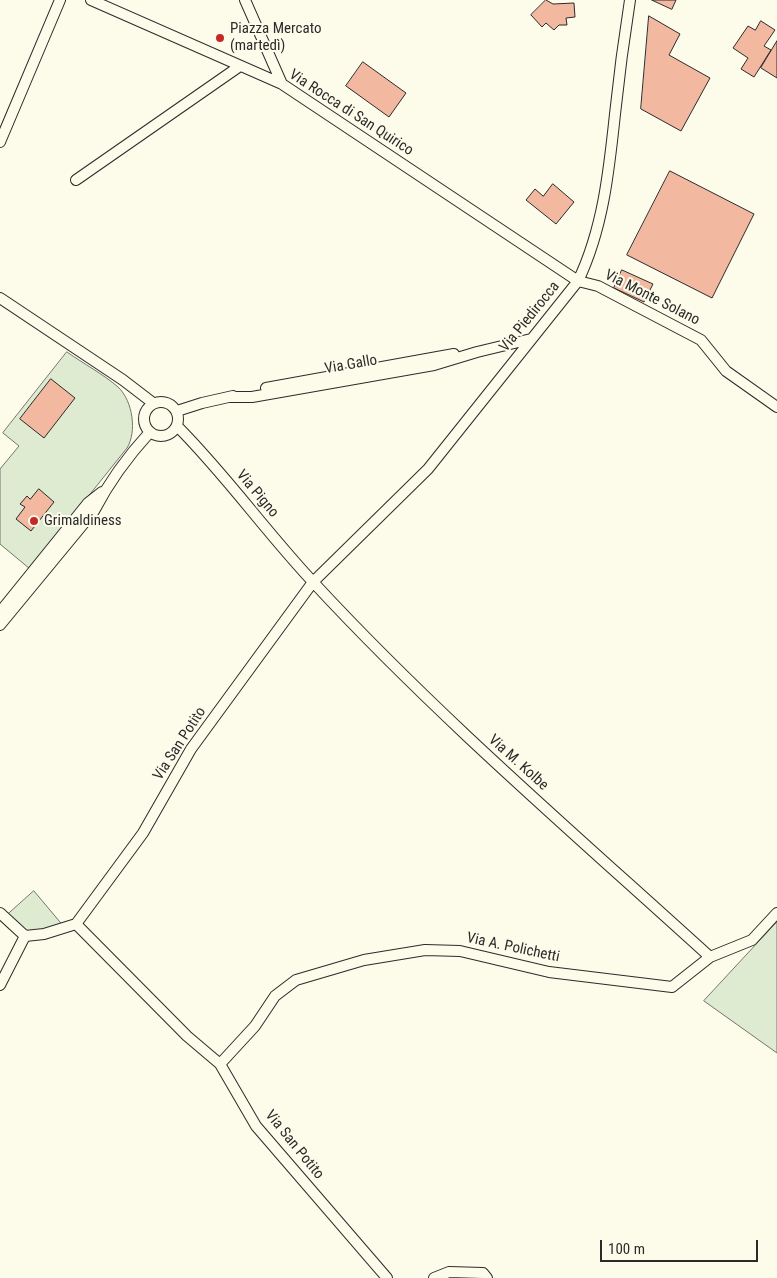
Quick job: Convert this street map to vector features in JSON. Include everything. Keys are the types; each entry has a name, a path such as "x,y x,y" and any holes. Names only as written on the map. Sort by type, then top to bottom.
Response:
{"street":[{"path":"0,142 60,0"},
{"name":"Via Rocca di San Quirico","path":"91,0 282,84 578,281"},
{"path":"244,0 282,84"},
{"name":"Via Piedirocca","path":"313,582 428,469 578,281 589,259 608,174 630,0"},
{"path":"76,180 240,66"},
{"name":"Via Monte Solano","path":"578,281 598,286 701,340 726,371 777,407"},
{"path":"0,298 123,380 152,404"},
{"name":"Via Gallo","path":"177,411 250,390 424,358 477,352 532,339"},
{"path":"164,401 173,406 177,411 177,426 168,435 162,436 150,432 146,427 144,421 145,412 152,404 164,401"},
{"name":"Via Pigno","path":"177,426 199,448 313,582"},
{"path":"0,625 94,511 105,490 134,449 150,432"},
{"path":"0,612 88,503 105,490"},
{"name":"Via San Potito","path":"313,582 191,749 143,833 76,924 187,1036 220,1064 256,1126 387,1278"},
{"name":"Via M. Kolbe","path":"313,582 449,720 710,957"},
{"path":"0,913 25,936 44,934 76,924"},
{"name":"Via A. Polichetti","path":"220,1064 255,1026 275,996 296,980 364,960 424,950 460,951 549,972 672,987 710,957 752,940 777,914"},
{"path":"0,985 25,936"},
{"path":"434,1278 450,1272 485,1275"}],"green space":[{"path":"67,352 106,378 123,393 132,417 132,434 127,448 30,569 0,544 0,469 19,446 3,433"},
{"path":"34,891 65,928 25,936 5,917"},
{"path":"777,922 777,1053 704,1001"}],"building":[{"path":"546,0 553,4 574,3 575,17 566,18 567,25 559,25 554,30 546,23 542,27 531,15"},
{"path":"652,0 676,0 672,9"},
{"path":"649,16 680,34 669,55 710,78 681,131 641,109"},
{"path":"761,21 775,30 764,46 771,50 754,77 741,69 748,58 733,48 748,26 755,30"},
{"path":"777,41 777,78 761,68"},
{"path":"363,62 406,93 389,117 346,86"},
{"path":"670,171 754,214 712,298 627,255"},
{"path":"553,184 574,202 556,224 526,200 535,189 543,196"},
{"path":"622,270 653,284 644,302 614,288"},
{"path":"51,379 75,398 44,438 20,419"},
{"path":"39,489 54,502 31,531 16,519 25,507 20,504 27,496 30,499"}],"place":[{"name":"Piazza Mercato (martedì)","path":"220,38"},
{"name":"Grimaldiness","path":"34,521"}]}
